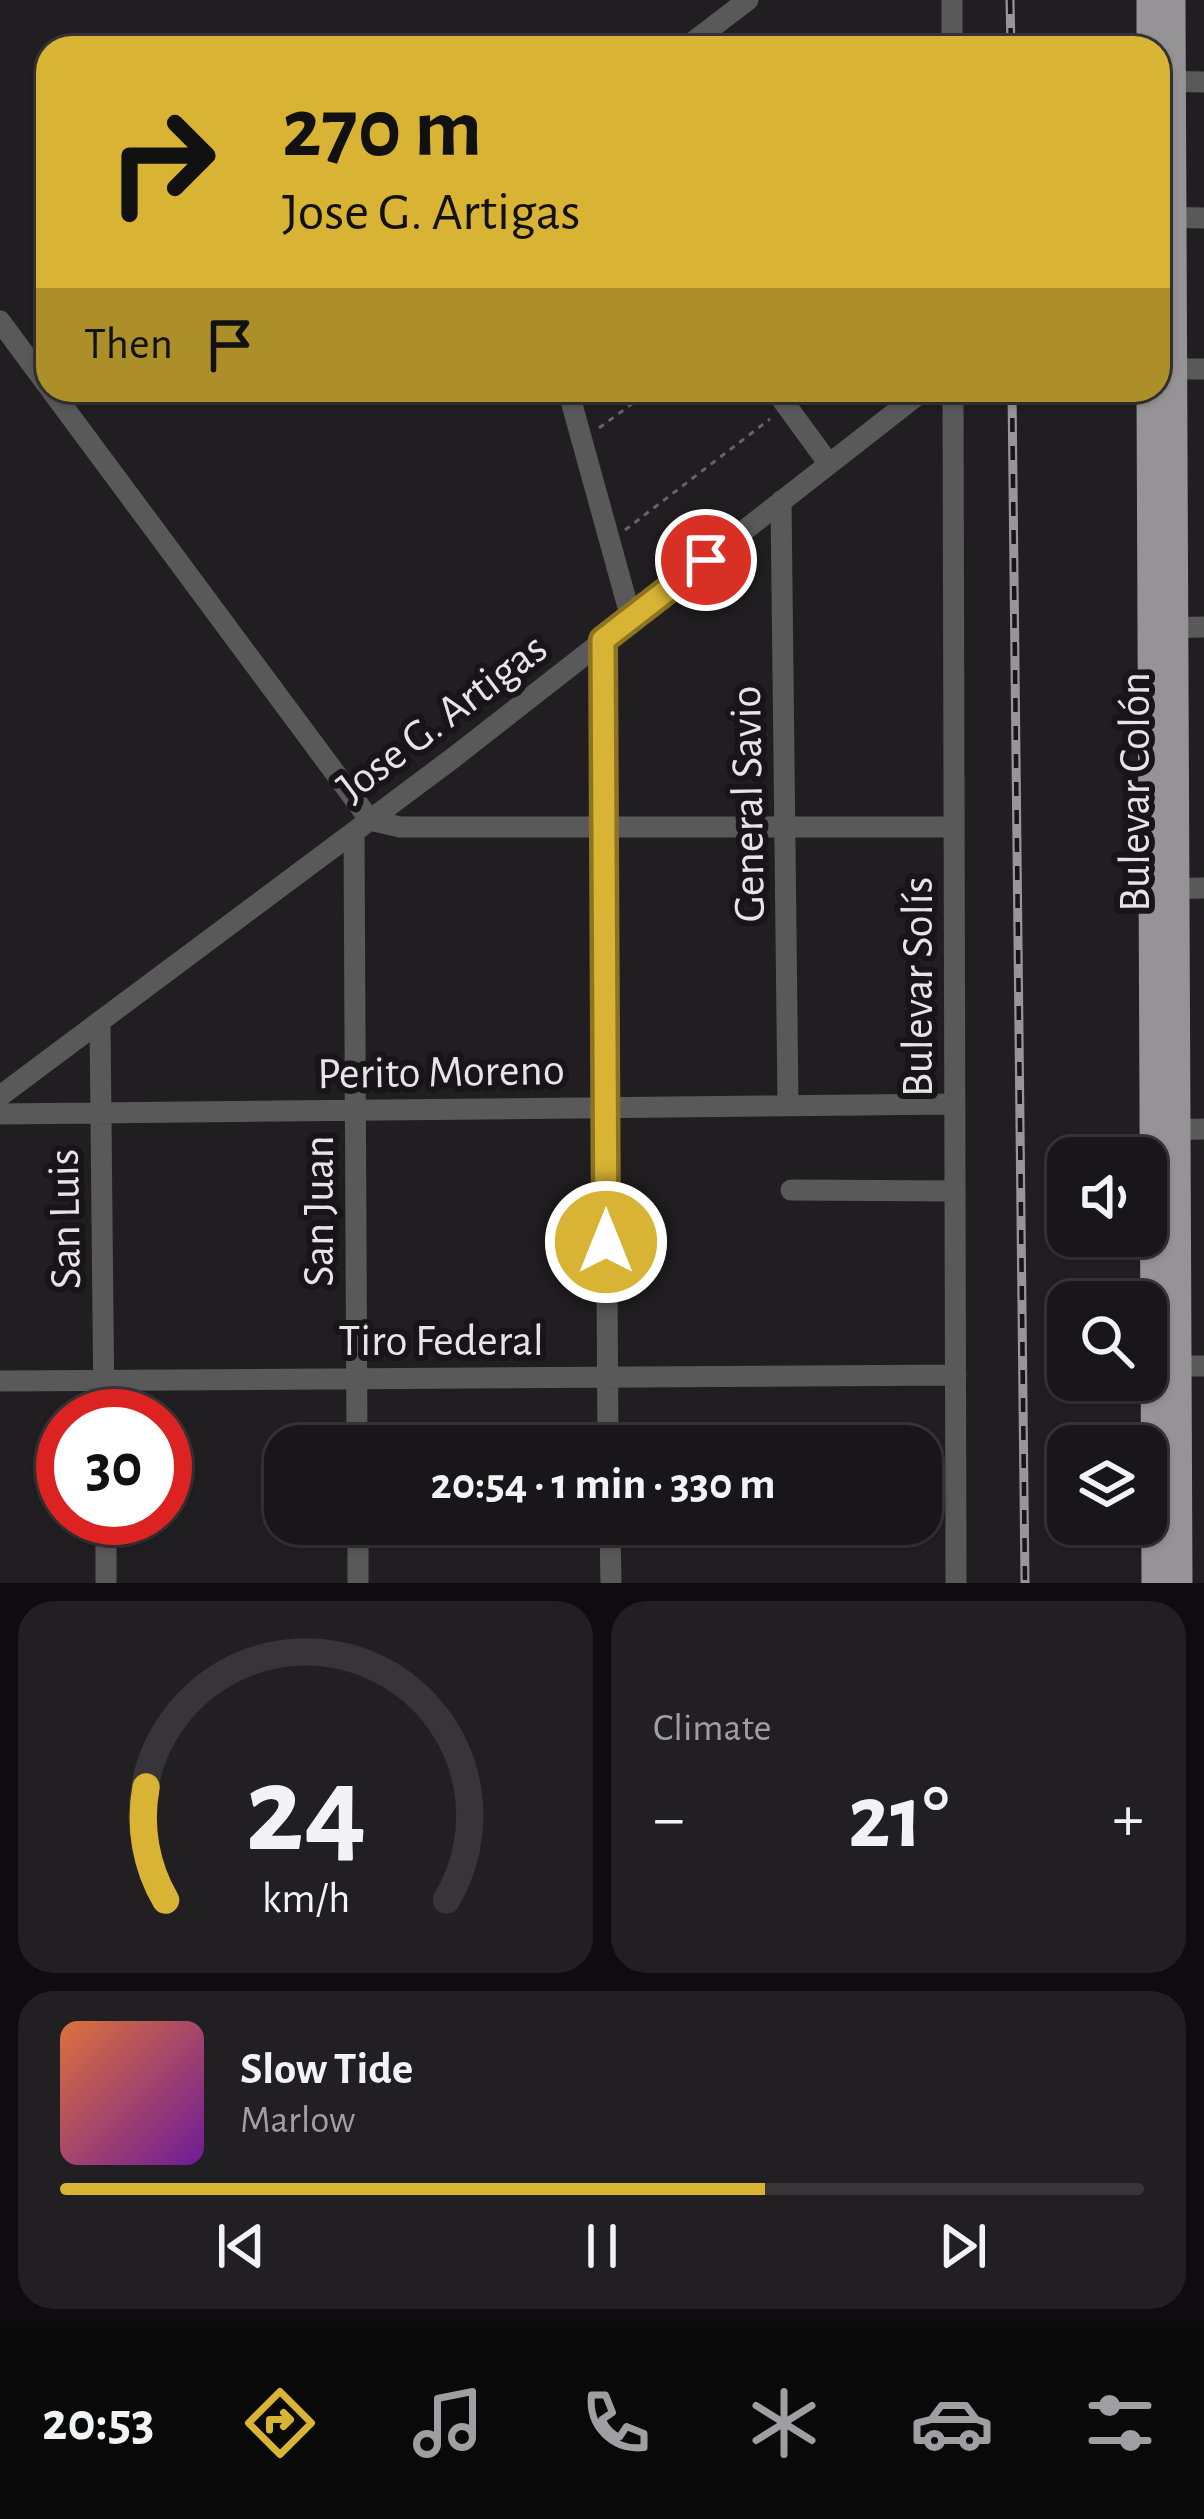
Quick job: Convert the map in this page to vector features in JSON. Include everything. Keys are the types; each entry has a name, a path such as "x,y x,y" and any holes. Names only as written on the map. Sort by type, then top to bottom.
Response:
{"main road":[{"path":"1150,0 1150,36"},
{"name":"Bulevar Colón","path":"1169,36 1172,0"},
{"name":"Bulevar Colón","path":"1151,402 1177,889 1178,1129 1165,1216 1178,1366 1167,1462"},
{"name":"Bulevar Colón","path":"1163,628 1166,402"},
{"name":"Bulevar Colón","path":"1167,1480 1179,1583"},
{"name":"Bulevar Colón","path":"1154,1583 1158,1545"}],"street":[{"path":"701,36 748,0"},
{"path":"952,0 952,36"},
{"path":"1170,82 1204,82"},
{"path":"1170,218 1204,218"},
{"path":"0,321 36,369"},
{"path":"1170,369 1204,369"},
{"path":"60,402 362,826 604,830 954,826"},
{"path":"571,402 632,618"},
{"path":"784,402 829,464"},
{"name":"Jose G. Artigas","path":"0,1096 362,826 909,402"},
{"name":"Bulevar Solís","path":"953,402 956,1583"},
{"name":"General Savio","path":"781,501 788,1106"},
{"path":"1163,628 1204,628"},
{"path":"603,640 608,1425"},
{"name":"San Juan","path":"357,1425 355,1110 362,826"},
{"name":"San Luis","path":"100,1021 104,1389"},
{"name":"Perito Moreno","path":"0,1114 955,1104"},
{"path":"791,1190 955,1191"},
{"name":"Tiro Federal","path":"0,1381 956,1375"},
{"path":"106,1545 106,1583"},
{"path":"358,1545 358,1583"},
{"path":"610,1545 611,1583"}],"path":[{"path":"591,434 634,402"},
{"path":"619,535 776,402"}],"railway":[{"path":"1010,0 1011,36"},
{"path":"1012,402 1025,1583"}],"route":[{"path":"606,1242 603,640 706,560"}]}
